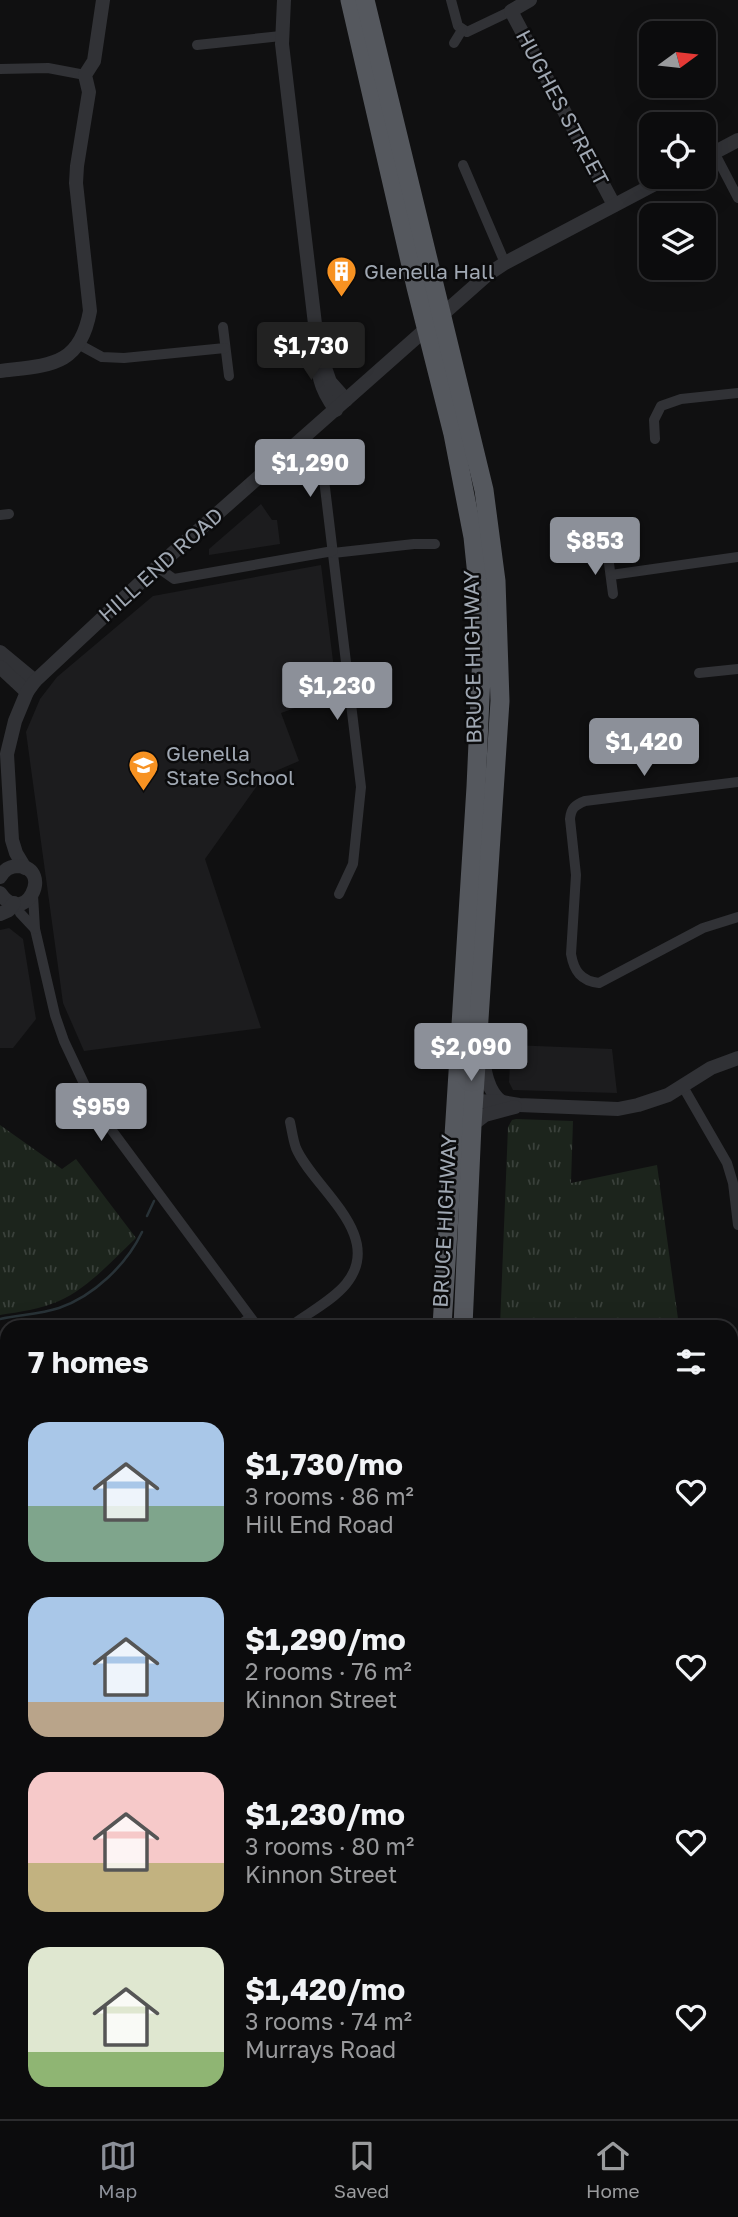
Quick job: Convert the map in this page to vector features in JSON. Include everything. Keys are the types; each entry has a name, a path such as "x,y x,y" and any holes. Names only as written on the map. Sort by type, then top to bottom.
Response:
{"highway":[{"name":"BRUCE HIGHWAY","path":"350,0 440,345 484,491 498,607 500,701 480,1037 472,1125 463,1320"},
{"name":"BRUCE HIGHWAY","path":"365,0 425,284"},
{"name":"BRUCE HIGHWAY","path":"440,345 472,537 482,654 442,1320"},
{"path":"444,1283 453,1244 462,1113 474,1101"}],"street":[{"path":"0,371 42,366 58,361 80,345 87,328 90,311 76,183 89,92 85,75 94,61 103,0"},
{"path":"284,0 281,36 317,341 330,382 341,405"},
{"path":"282,20 290,0"},
{"path":"451,0 458,26 462,30 474,30 530,0"},
{"name":"HUGHES STREET","path":"511,11 614,205"},
{"path":"454,43 462,30"},
{"path":"197,46 281,36"},
{"path":"0,69 48,68 85,75"},
{"path":"716,151 738,139"},
{"path":"463,165 505,263"},
{"path":"716,165 738,198"},
{"name":"HILL END ROAD","path":"33,895 34,876 25,868 12,840 7,754 15,721 31,687 157,567 306,438 487,275 645,189"},
{"path":"223,327 229,376"},
{"path":"80,345 102,357 124,358 226,348"},
{"path":"655,439 654,420 661,406 681,399 738,393"},
{"path":"306,438 320,458 361,787 353,864 339,894"},
{"path":"157,567 174,579 333,552 435,544"},
{"path":"608,556 613,594"},
{"path":"611,575 738,557"},
{"path":"0,652 31,687"},
{"path":"0,667 31,687"},
{"path":"699,673 738,669"},
{"path":"738,782 585,801 575,805 571,811 576,876 571,954 573,965 579,975 590,982 599,983 703,928 738,917"},
{"name":"HILL END ROAD","path":"1,875 12,840"},
{"path":"1,875 14,866 25,868"},
{"path":"0,893 7,901 15,903 25,902 33,895"},
{"path":"33,895 35,929 55,1015 64,1041 96,1109 252,1320"},
{"path":"0,915 15,903"},
{"path":"15,903 20,913 35,929"},
{"path":"480,1037 489,1085 494,1096 502,1102"},
{"path":"474,1101 618,1109 668,1095 711,1068 738,1058"},
{"path":"682,1085 720,1148 735,1182 738,1225"},
{"path":"472,1125 485,1115 519,1105"},
{"path":"289,1122 297,1150 347,1219 353,1232 356,1252 353,1272 346,1284 299,1320"}],"shaded area":[{"path":"261,504 272,520 277,520 280,544 209,555 209,549"},
{"name":"Glenella State School","path":"321,565 337,693 281,713 299,761 264,776 205,859 261,1028 84,1051 63,1003 26,732 40,699 57,677 153,596"},
{"path":"9,928 23,939 36,1019 13,1048 0,1048 0,930"},
{"path":"511,1045 612,1049 617,1093 513,1090 509,1082"}],"green space":[{"path":"512,1120 573,1121 571,1183 657,1165 678,1320 500,1320 508,1127"},
{"path":"0,1125 62,1169 76,1159 136,1238 100,1273 69,1296 45,1306 0,1315"}],"waterway":[{"path":"147,1216 154,1201"},
{"path":"0,1319 52,1310 85,1296 108,1278 128,1256 142,1232"}],"place":[{"name":"Glenella Hall","path":"341,299"},
{"name":"Glenella State School","path":"143,793"}]}
